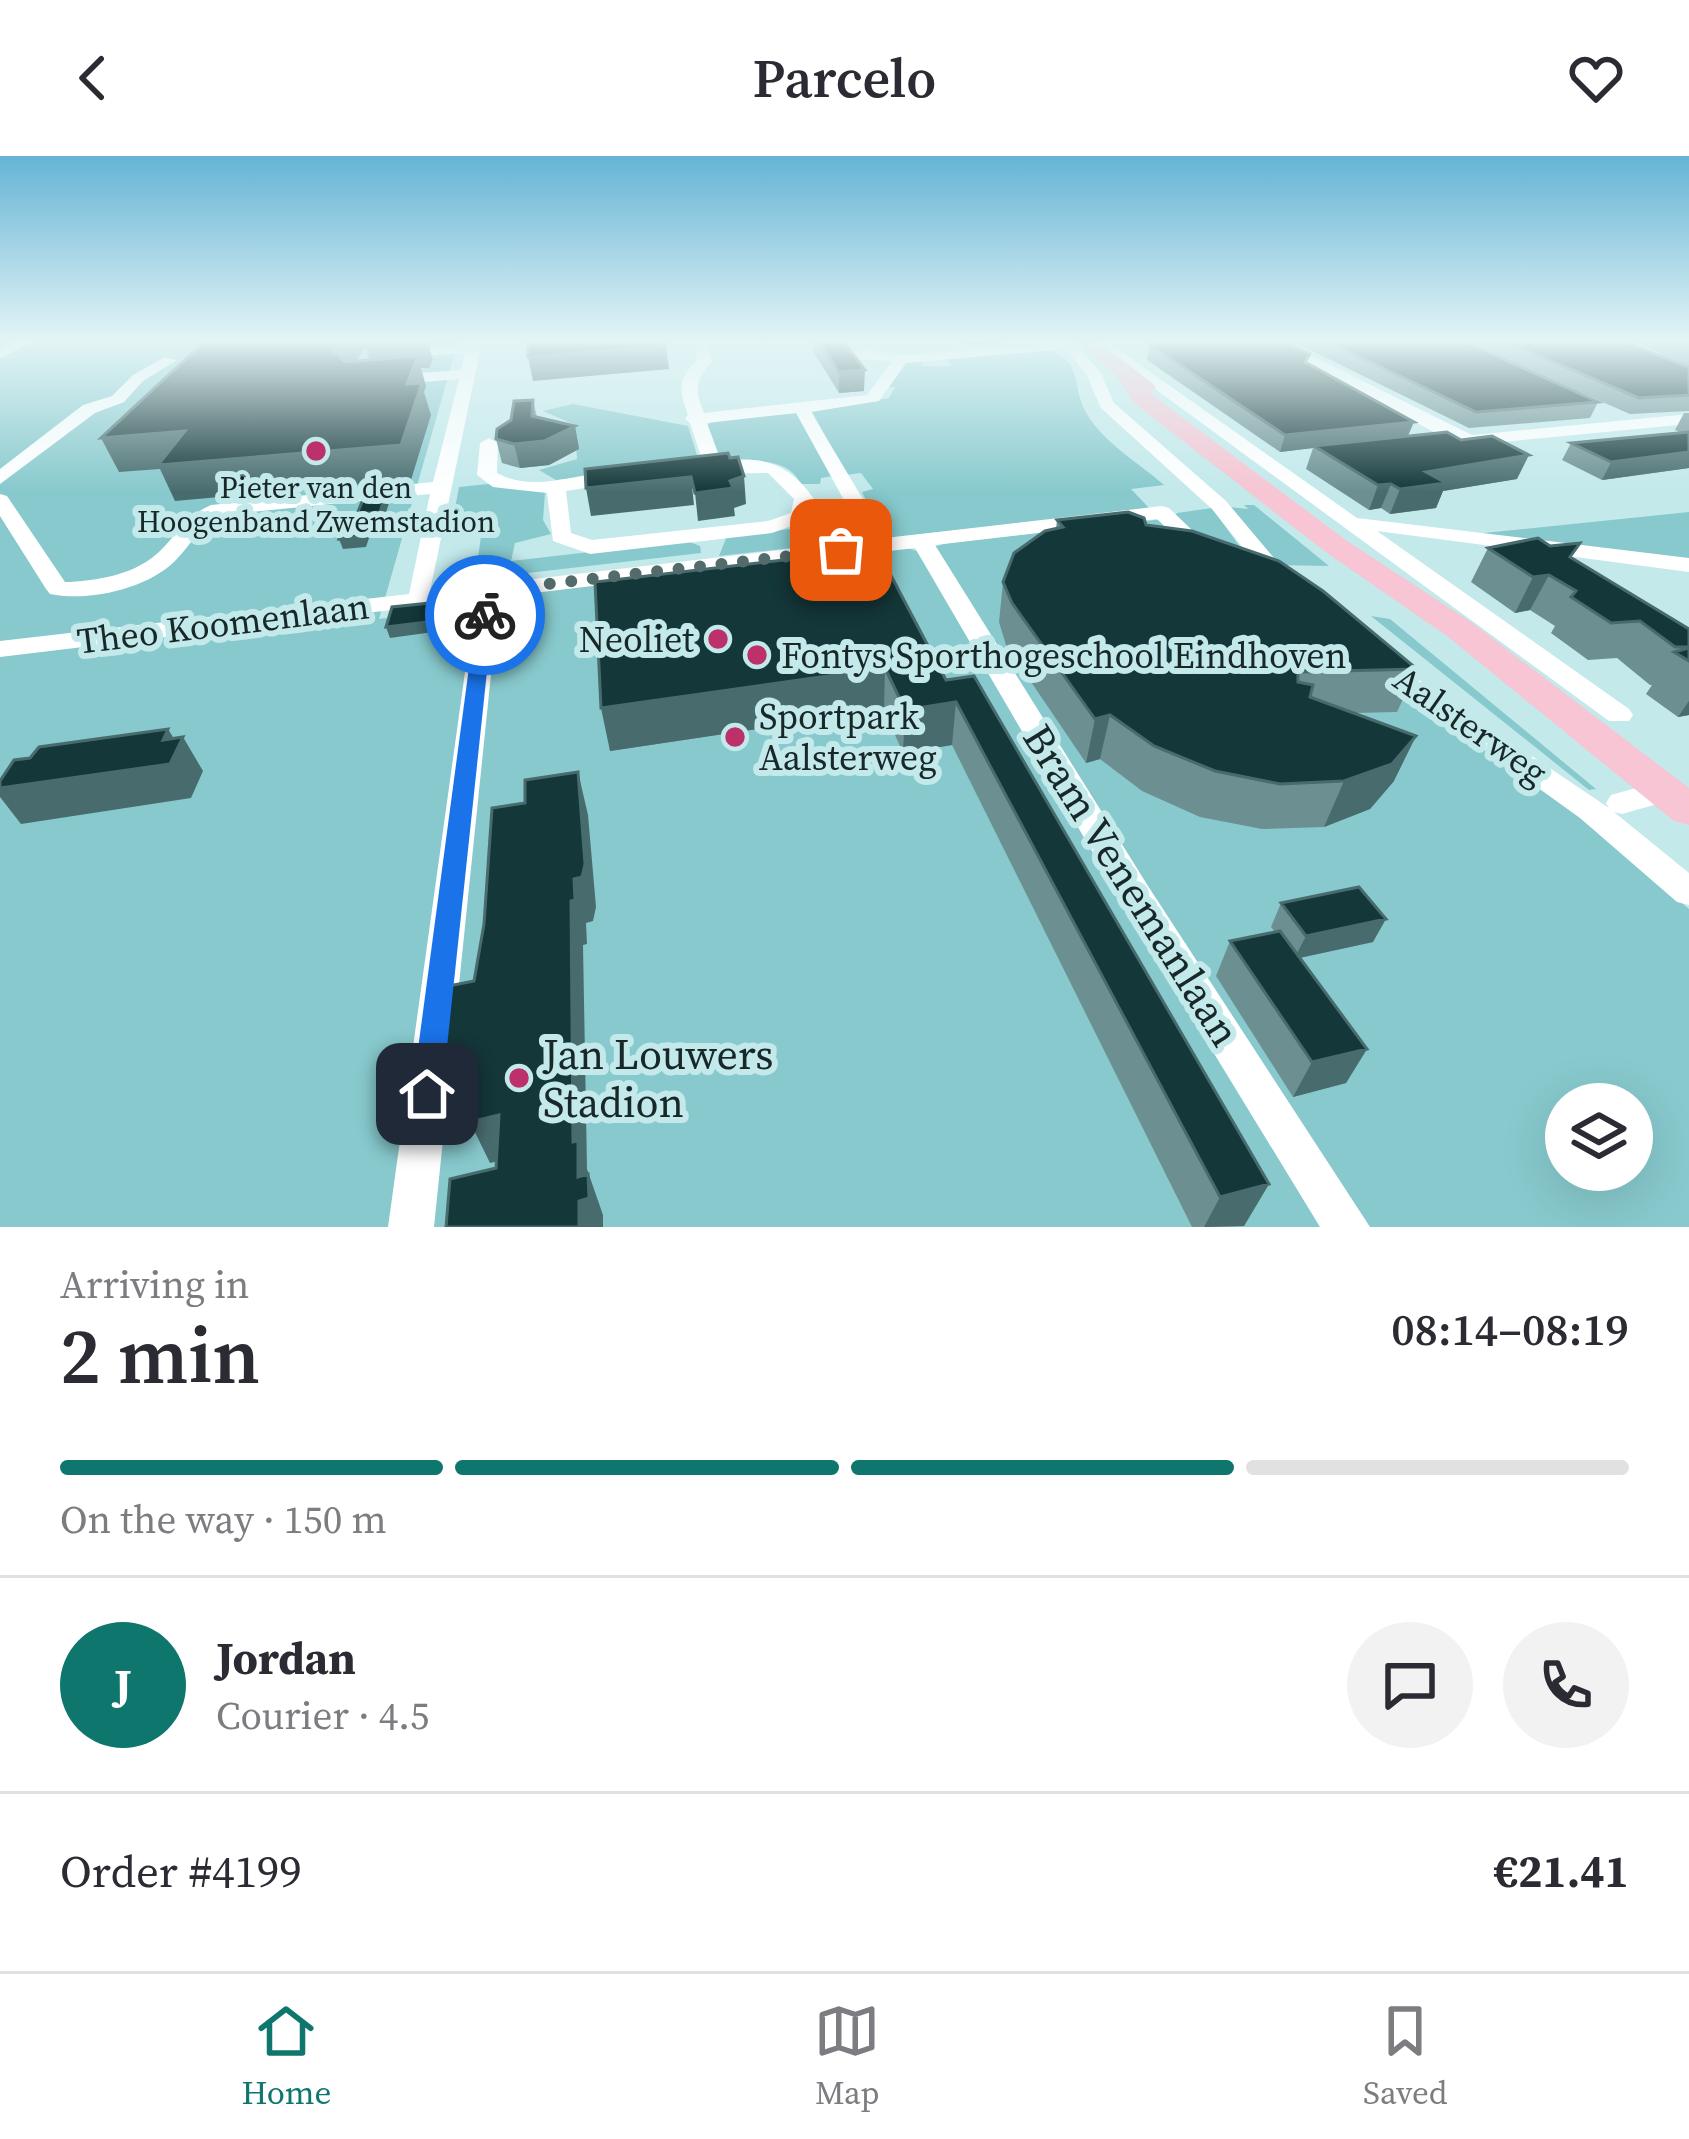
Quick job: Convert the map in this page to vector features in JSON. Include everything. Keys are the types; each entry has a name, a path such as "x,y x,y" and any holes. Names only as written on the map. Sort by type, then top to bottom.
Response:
{"main road":[{"name":"Aalsterweg","path":"1140,392 1267,501 1333,524"},
{"name":"Aalsterweg","path":"1167,392 1677,801"}],"street":[{"path":"0,478 89,409 125,392"},
{"path":"424,598 418,590 463,392"},
{"path":"687,392 713,467"},
{"path":"693,419 873,398 877,392"},
{"path":"1102,392 1134,433 1220,505 1297,595"},
{"name":"Aalsterweg","path":"1175,392 1280,462 1333,524 1619,716"},
{"path":"1348,392 1439,443 1689,419"},
{"path":"1378,392 1469,440"},
{"path":"1588,406 1630,424"},
{"path":"801,408 878,545"},
{"path":"489,443 490,478 517,486 646,474"},
{"path":"556,484 561,536 590,547 708,535 789,523 801,516 804,500 786,472 776,467 691,469"},
{"path":"0,500 58,589 68,590 117,580 160,562 195,517 365,487 441,487"},
{"name":"Theo Koomenlaan","path":"0,649 1162,512 1220,567"},
{"name":"Aalsterweg","path":"1333,524 1689,565"},
{"path":"708,535 711,565"},
{"name":"Bram Venemanlaan","path":"921,540 1136,896 1347,1227"},
{"path":"411,1227 488,591"},
{"name":"Aalsterweg","path":"1361,647 1591,809 1689,892"},
{"path":"1622,803 1677,801"}],"shaded area":[{"name":"Sportpark Aalsterweg","path":"0,392 444,392 379,619 495,604 509,594 904,547 917,551 948,543 1173,518 1177,513 1212,508 1243,551 1390,684 1550,791 1689,909 1689,1227 0,1227"},
{"path":"892,392 1079,392 1094,424 1164,485 1131,489 1150,509 719,556 727,536 818,526 816,517 871,511 862,492 873,489 861,473 845,475 812,411 889,398"},
{"path":"573,404 688,426 697,455 662,470 556,480 539,470 577,459 575,425 543,411"},
{"path":"797,413 833,476 821,478 820,484 801,484 794,474 775,464 717,458 706,426 713,421"},
{"path":"488,484 545,492 543,520 551,534 515,543 511,561 687,541 700,546 701,553 475,579 483,522 452,524 459,487"},
{"path":"1244,505 1254,505 1329,566 1277,565 1229,507 1248,509"},
{"path":"1689,512 1689,559 1474,534"},
{"path":"1371,616 1390,619 1596,789 1589,790"}],"building":[{"path":"150,392 419,392 401,445 158,465 185,431 101,438"},
{"path":"1220,392 1359,392 1414,422 1285,435"},
{"path":"1434,392 1576,392 1598,402 1476,412"},
{"path":"1625,392 1689,392 1689,395 1639,398"},
{"path":"533,400 532,416 575,426 544,441 514,444 496,439 497,429 511,420 514,401"},
{"path":"1447,432 1461,440 1492,436 1529,455 1426,472 1446,483 1400,489 1378,485 1314,446"},
{"path":"1689,432 1689,452 1611,462 1571,443"},
{"path":"728,453 730,458 738,457 744,476 730,481 733,488 695,493 691,477 586,488 585,469"},
{"path":"386,493 380,512 357,514 365,495"},
{"path":"1128,512 1144,518 1146,525 1192,531 1279,561 1417,669 1298,672 1298,682 1313,685 1310,697 1416,736 1392,764 1344,781 1280,784 1215,771 1154,746 1110,715 1095,719 1012,603 1003,582 1014,553 1045,531 1063,527 1057,520"},
{"path":"371,513 362,537 339,539 349,516"},
{"path":"1538,538 1550,546 1580,543 1570,557 1689,629 1689,647 1675,647 1640,621 1611,623 1571,597 1576,591 1549,575 1533,577 1488,548"},
{"path":"877,549 946,680 974,676 1269,1184 1220,1197 956,702 905,710 885,668 601,708 595,582"},
{"path":"450,601 452,619 386,627 392,607"},
{"path":"1689,648 1689,661 1674,652"},
{"path":"168,729 163,740 183,737 170,764 0,788 14,760 30,758 39,747"},
{"path":"578,772 585,864 582,877 574,879 575,900 571,901 573,1142 578,1141 578,1177 588,1174 589,1198 579,1201 579,1227 446,1227 450,1179 496,1168 499,1115 470,1122 472,1091 464,1093 466,1075 432,1082 437,1002 443,987 474,981 484,924 492,808 525,803 525,780"},
{"path":"1359,887 1386,919 1306,936 1281,903"},
{"path":"1280,931 1367,1049 1312,1062 1230,941"}],"way so far":[{"path":"485,615 488,591 841,550"}],"place":[{"name":"Pieter van den Hoogenband Zwemstadion","path":"316,451"},
{"name":"Neoliet","path":"718,639"},
{"name":"Fontys Sporthogeschool Eindhoven","path":"757,655"},
{"name":"Sportpark Aalsterweg","path":"735,737"},
{"name":"Jan Louwers Stadion","path":"519,1078"}],"route":[{"path":"427,1094 485,615"}]}
